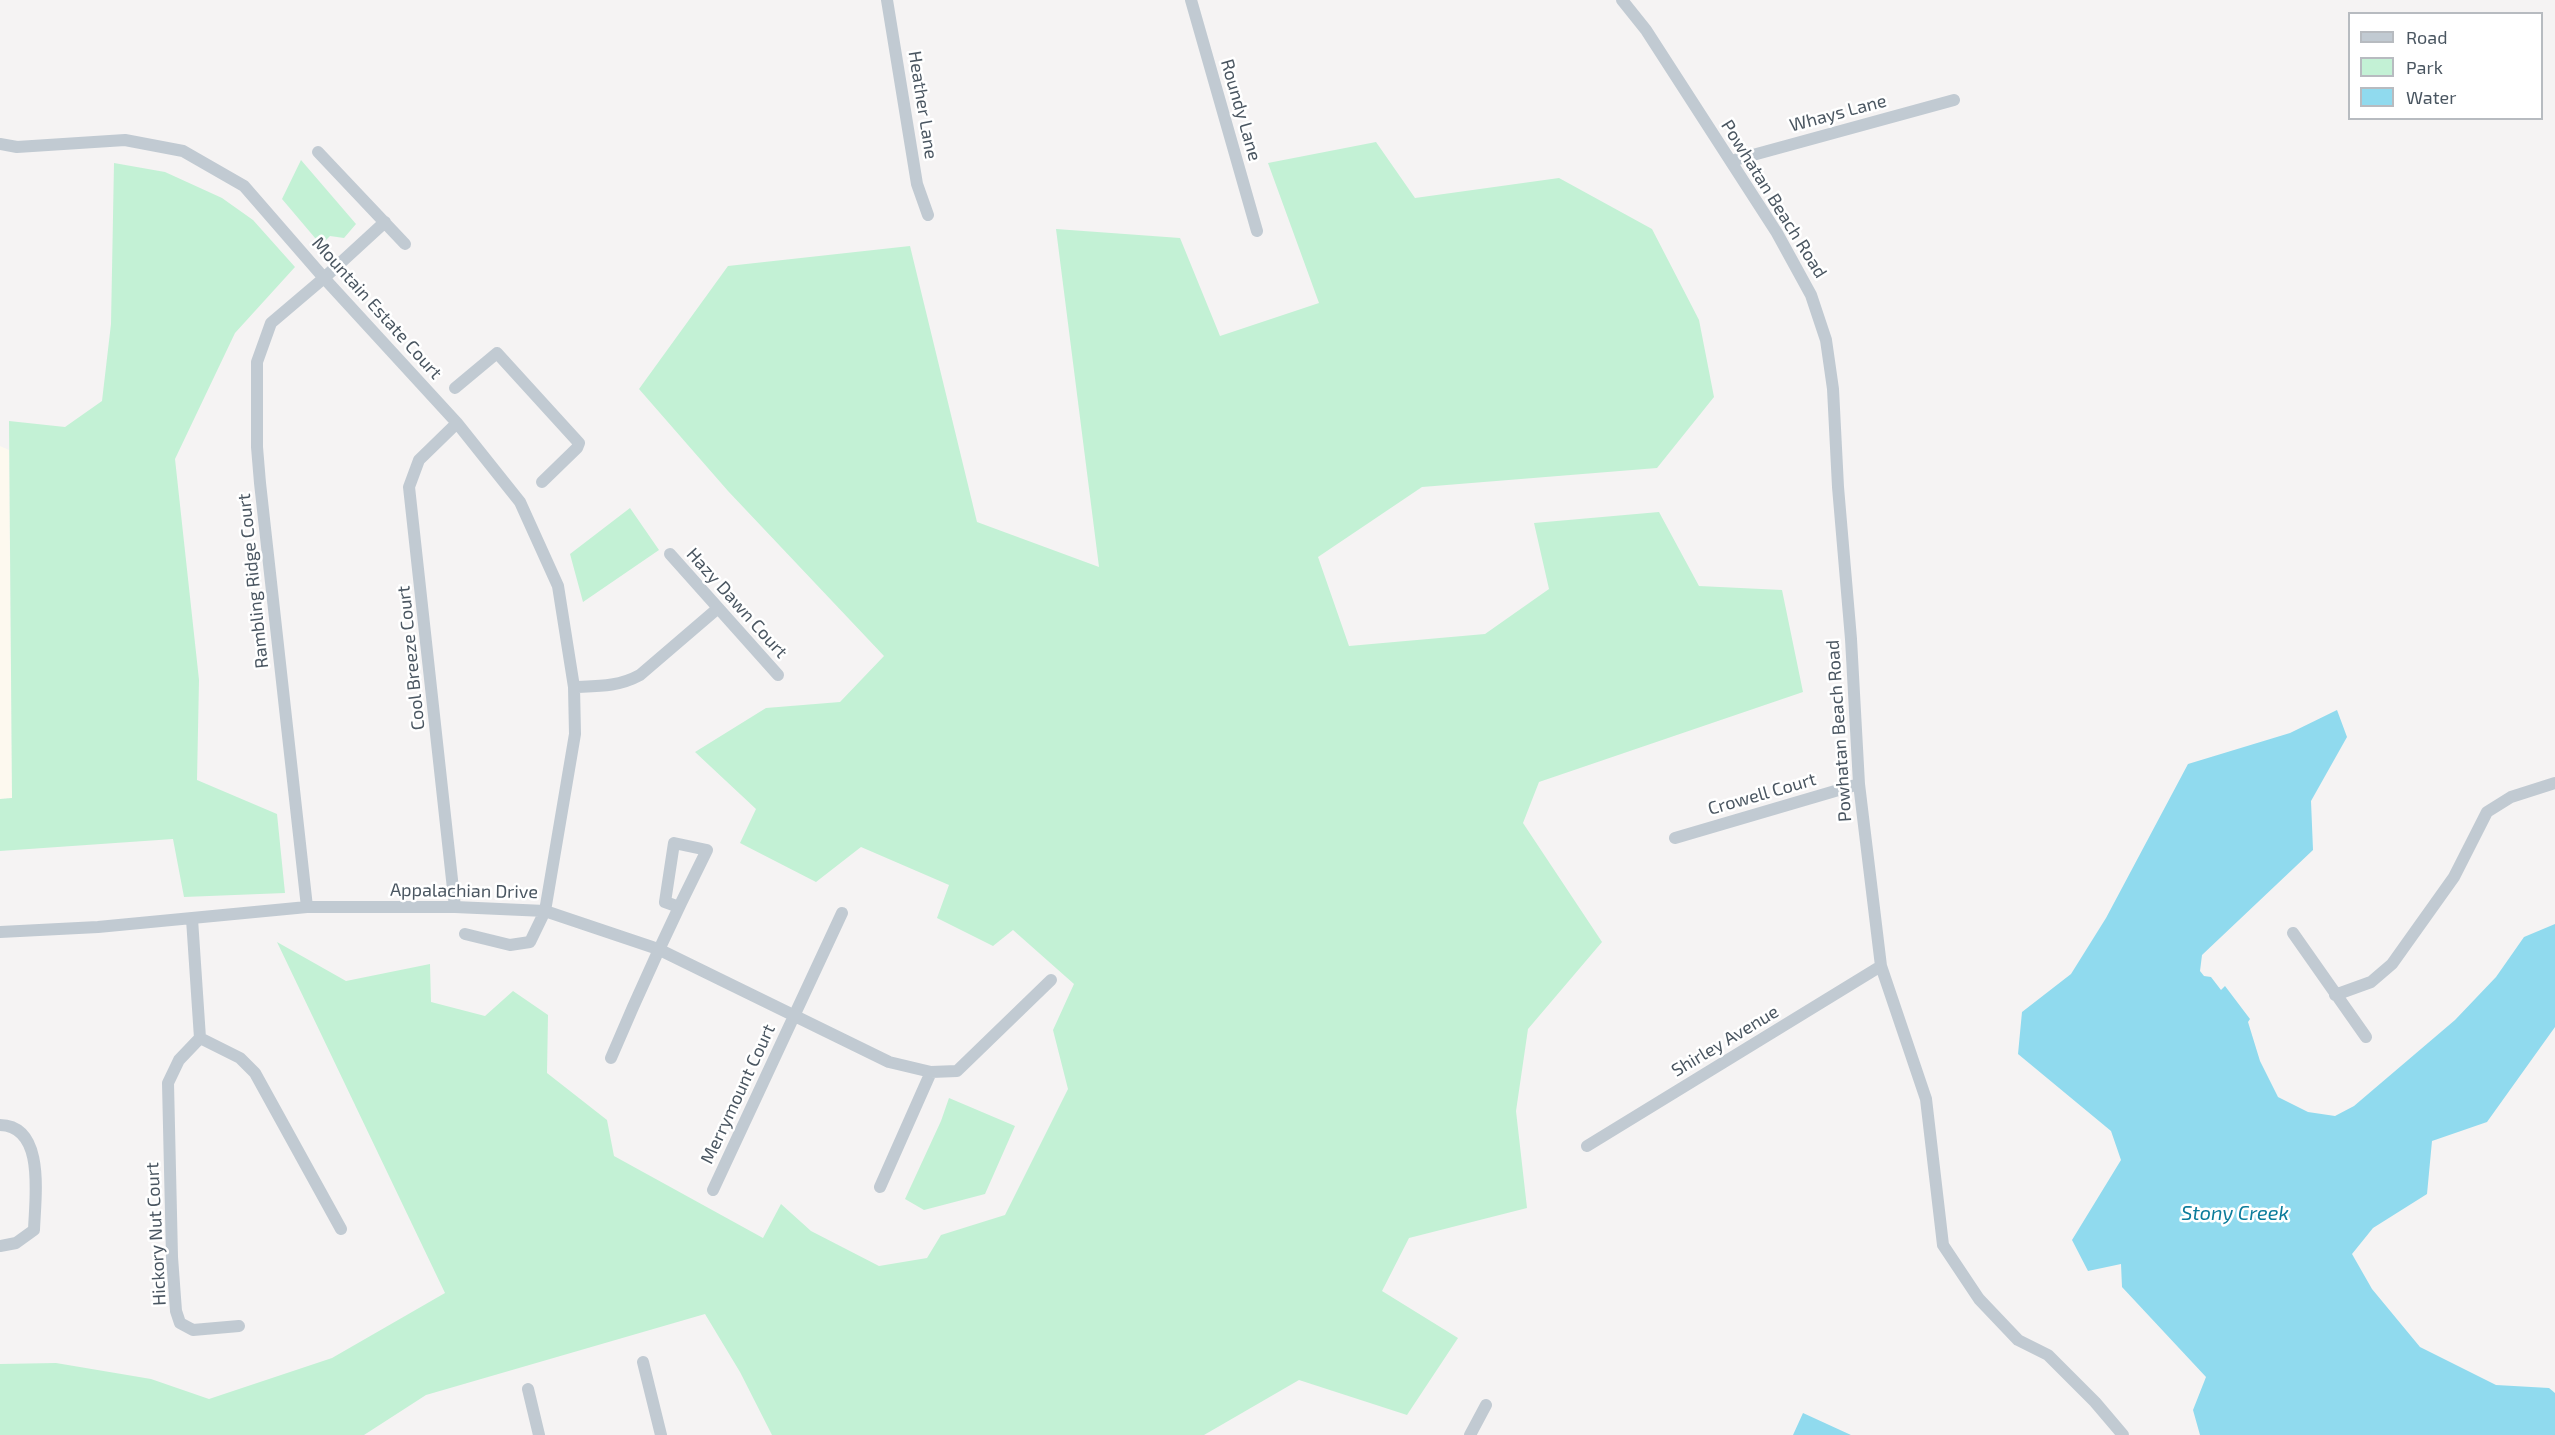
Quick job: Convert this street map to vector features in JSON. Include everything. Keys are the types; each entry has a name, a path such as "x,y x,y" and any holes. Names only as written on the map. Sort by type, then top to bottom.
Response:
{"street":[{"name":"Heather Lane","path":"887,0 917,184 928,215"},
{"name":"Roundy Lane","path":"1191,0 1257,231"},
{"name":"Powhatan Beach Road","path":"1622,0 1646,30 1777,233 1811,295 1826,340 1833,389 1859,784 1881,966 1926,1099 1943,1245 1979,1299 2019,1340 2048,1355 2095,1402 2123,1435"},
{"name":"Whays Lane","path":"1731,161 1954,100"},
{"name":"Mountain Estate Court","path":"0,144 17,147 125,140 183,151 244,186 324,278 458,423 520,502 558,586 573,687 575,734 545,911 530,942 510,945 465,934"},
{"path":"318,152 405,244"},
{"name":"Rambling Ridge Court","path":"307,907 260,483 257,447 257,362 271,323 385,222"},
{"path":"455,388 497,353 579,443 577,448 542,482"},
{"name":"Cool Breeze Court","path":"455,907 409,487 418,460 458,423"},
{"name":"Hazy Dawn Court","path":"670,554 778,675"},
{"path":"573,687 615,686 639,675 717,609"},
{"path":"2335,995 2371,982 2392,963 2454,877 2487,812 2511,796 2555,783"},
{"name":"Crowell Court","path":"1675,838 1859,784"},
{"path":"611,1058 658,949 679,907 707,850 674,843 666,902 679,907"},
{"name":"Appalachian Drive","path":"0,932 98,927 307,907 455,907 545,911 658,949 795,1014 889,1062 930,1072 957,1071 1051,980"},
{"name":"Merrymount Court","path":"713,1190 842,913"},
{"path":"192,919 200,1038 240,1058 255,1073 341,1229"},
{"path":"2293,933 2366,1037"},
{"name":"Shirley Avenue","path":"1587,1146 1881,966"},
{"name":"Hickory Nut Court","path":"200,1038 179,1060 168,1083 172,1257 176,1311 180,1323 193,1329 239,1326"},
{"path":"880,1187 930,1072"},
{"path":"0,1125 17,1128 32,1145 35,1183 34,1230 16,1243 0,1246"},
{"path":"643,1362 661,1435"},
{"path":"528,1389 539,1435"},
{"path":"1470,1435 1486,1406"}],"shaded area":[{"path":"0,446 9,450 12,798 0,799"}],"green space":[{"path":"1376,142 1415,198 1559,178 1652,229 1699,320 1714,397 1657,468 1422,487 1318,557 1349,646 1485,634 1549,589 1534,523 1659,512 1699,586 1782,590 1803,692 1539,782 1523,823 1602,942 1528,1029 1516,1111 1527,1208 1409,1238 1382,1291 1458,1338 1407,1415 1299,1380 1204,1435 772,1435 740,1372 705,1314 426,1395 364,1435 0,1435 0,1364 56,1363 151,1379 209,1399 332,1358 445,1293 277,942 346,981 430,964 431,1002 485,1016 513,991 548,1015 547,1073 607,1120 614,1156 763,1238 781,1204 811,1231 879,1266 927,1258 941,1235 1005,1215 1068,1089 1053,1030 1074,984 1013,930 993,946 937,918 949,885 861,847 816,882 740,843 756,809 695,752 766,708 840,702 884,656 728,491 639,389 728,266 910,246 977,522 1099,567 1056,229 1180,238 1220,336 1319,303 1268,163"},
{"path":"301,160 356,224 344,238 330,236 321,245 282,199"},
{"path":"114,163 165,172 222,198 253,220 295,267 235,333 175,459 199,680 197,780 277,814 285,893 184,897 173,839 0,851 0,799 12,798 9,421 65,427 102,401 111,324"},
{"path":"630,508 659,550 583,602 570,554"},
{"path":"949,1098 1015,1126 985,1194 924,1210 905,1199 941,1121"}],"water":[{"name":"Stony Creek","path":"2337,710 2347,737 2311,801 2313,850 2202,955 2200,971 2204,976 2211,977 2221,990 2225,986 2250,1019 2248,1022 2260,1061 2278,1097 2308,1112 2335,1116 2354,1106 2455,1020 2496,977 2524,937 2555,924 2555,1027 2487,1122 2432,1141 2427,1194 2373,1228 2352,1254 2372,1289 2420,1347 2496,1385 2549,1388 2555,1393 2555,1435 2200,1435 2193,1410 2206,1377 2122,1287 2121,1264 2088,1271 2072,1240 2121,1160 2111,1131 2018,1054 2022,1012 2071,974 2106,918 2188,764 2290,733"},
{"path":"1803,1413 1851,1435 1793,1435"}]}
